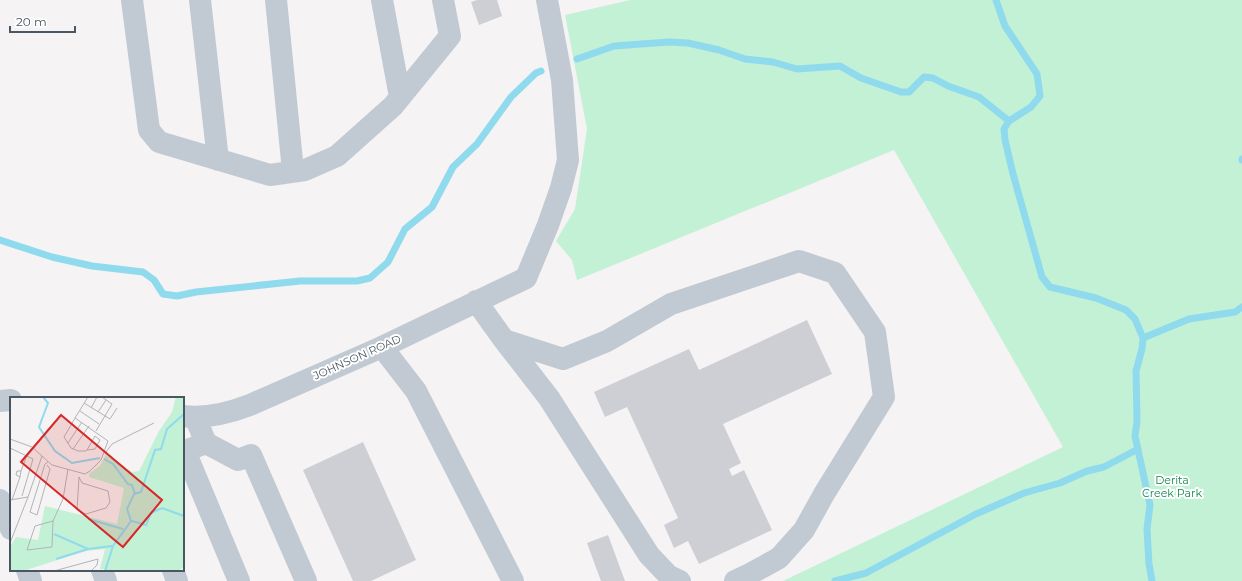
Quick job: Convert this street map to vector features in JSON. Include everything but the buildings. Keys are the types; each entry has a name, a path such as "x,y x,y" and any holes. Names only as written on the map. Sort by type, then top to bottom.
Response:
{"street":[{"path":"132,0 149,130 159,142 270,175 305,170 337,156 393,106 450,36 443,0"},
{"path":"200,0 218,160"},
{"path":"276,0 294,171"},
{"path":"382,0 400,97"},
{"name":"JOHNSON ROAD","path":"189,416 214,415 250,405 382,347 526,278 551,218 568,160 562,80 547,0"},
{"path":"504,340 563,359 607,341 671,304 792,263 799,261 835,273 875,332 884,397 824,494 804,530 779,558 735,581"},
{"path":"476,301 504,340 550,398 649,555 669,576 680,581"},
{"path":"382,347 416,391 513,581"},
{"path":"0,401 10,400"},
{"path":"189,416 206,443 238,460 251,455 306,581"},
{"path":"206,443 185,451 239,581"},
{"path":"0,492 10,490"},
{"path":"0,500 10,526"},
{"path":"27,571 31,581"},
{"path":"102,571 106,581"},
{"path":"173,571 177,581"}],"green space":[{"name":"Derita Creek Park","path":"630,0 1242,0 1242,581 783,581 1063,447 894,150 577,280 572,260 556,241 575,209 587,129 565,15"}],"waterway":[{"path":"996,0 1005,26 1037,74 1040,96 1031,107 1009,121 1004,129 1013,174 1042,277 1050,287 1096,298 1126,310 1135,319 1143,338 1142,349 1136,371 1137,421 1135,436 1150,505 1147,529 1149,564 1152,581"},
{"path":"577,59 614,46 669,42 688,43 719,50 745,59 773,62 797,69 840,66 861,78 901,92 909,92 924,77 933,78 948,86 979,97 1009,121"},
{"path":"0,240 52,257 92,266 143,272 154,280 163,294 177,296 196,292 300,281 357,281 370,278 388,262 405,229 432,207 453,167 477,144 511,97 536,73 541,71"},
{"path":"1143,338 1189,319 1235,312 1242,307"},
{"path":"835,581 866,573 976,514 1024,493 1060,483 1087,471 1104,467 1138,449"}]}
